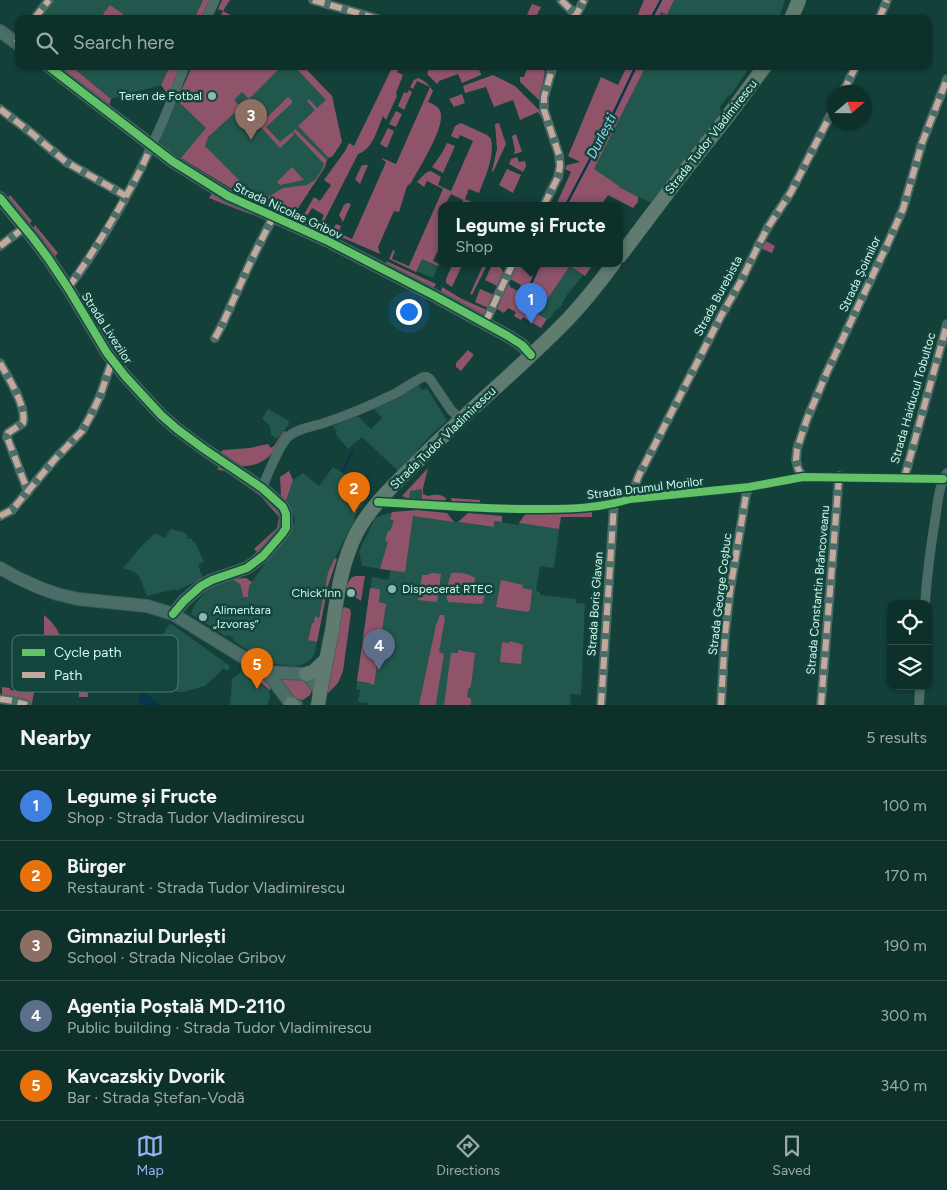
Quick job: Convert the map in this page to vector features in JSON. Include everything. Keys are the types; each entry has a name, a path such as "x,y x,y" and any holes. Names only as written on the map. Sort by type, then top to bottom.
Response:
{"main road":[{"path":"793,15 799,0"},
{"name":"Strada Tudor Vladimirescu","path":"623,252 762,70"},
{"name":"Strada Tudor Vladimirescu","path":"316,701 326,660 338,589 346,559 365,518 378,502 460,419 569,318 611,267"},
{"path":"306,674 313,672 326,660"}],"street":[{"path":"37,15 49,0"},
{"path":"208,15 215,0"},
{"path":"313,0 364,15"},
{"path":"561,0 573,15"},
{"path":"576,15 584,0"},
{"path":"881,15 886,0"},
{"path":"0,31 15,40"},
{"name":"Strada Nicolae Gribov","path":"53,70 172,161 228,196 326,240 435,296 508,336 522,345 531,355"},
{"name":"Strada Livezilor","path":"68,288 87,262 145,161 184,70"},
{"path":"546,202 558,177 560,166 559,155 544,110 544,97 552,70"},
{"path":"846,85 854,70"},
{"name":"Strada Șoimilor","path":"803,476 798,469 796,460 797,449 807,419 903,209 922,143 947,79"},
{"path":"0,109 66,162 126,196"},
{"name":"Strada Burebista","path":"630,499 643,467 721,316 768,227 791,192 827,122"},
{"name":"Strada Livezilor","path":"0,198 48,258 112,361 161,415 204,449 262,488 283,508 286,514 286,528 254,564 212,580 202,586 184,601 173,614"},
{"name":"Strada Nicolae Gribov","path":"215,338 273,216"},
{"path":"0,246 24,227"},
{"path":"485,323 511,267"},
{"name":"Strada Haiducul Tobultoc","path":"904,479 947,324"},
{"path":"0,516 12,510 55,459 82,431 100,396 112,361"},
{"path":"0,364 16,392 23,412 23,423 8,433 7,437 28,492"},
{"path":"262,488 276,456 288,437 305,428 330,421 396,393 423,377 430,379 448,406 460,419"},
{"name":"Strada Drumul Morilor","path":"378,502 512,510 564,508 614,504 630,499 749,487 803,476 904,479 945,476"},
{"name":"Strada Constantin Brâncoveanu","path":"821,705 839,476"},
{"path":"925,600 932,535 945,476"},
{"name":"Strada George Coșbuc","path":"721,705 725,634 730,591 749,487"},
{"name":"Strada Boris Glavan","path":"601,705 614,504"},
{"path":"0,568 18,578 57,594 78,599 147,606 173,614 267,672 293,705"},
{"path":"267,672 306,674 313,682 316,701"},
{"path":"919,705 920,690"},
{"path":"0,699 27,705"}],"shaded area":[{"path":"52,0 203,0 196,15 41,15"},
{"path":"203,0 210,0 203,15 196,15"},
{"path":"222,0 230,0 223,11 218,9"},
{"path":"644,0 674,0 667,15 661,12 660,15 638,15"},
{"path":"674,0 785,0 780,15 667,15"},
{"path":"532,4 541,7 537,15 527,15"},
{"path":"110,5 123,14 104,15 103,14"},
{"path":"223,11 230,15 221,15"},
{"path":"61,70 76,70 111,99 109,106"},
{"path":"76,70 168,70 161,85 111,99"},
{"path":"168,70 179,70 170,97 161,85"},
{"path":"191,70 307,70 332,96 342,142 332,157 326,162 325,167 293,216 264,204 263,200 259,198 257,201 237,192 160,144 160,138"},
{"path":"191,70 278,70 249,99 242,92 234,100 241,107 208,137 205,146 248,189 255,193 259,198 257,201 237,192 181,158 206,128 177,100"},
{"path":"298,70 307,70 332,96 342,142 332,157 329,158 298,126 315,110 307,101 309,99 317,108 326,100"},
{"path":"391,70 398,70 397,72 403,75 396,93 397,96 386,120 383,116 371,143 363,152 358,154 321,227 319,226 324,215 312,208 306,218 303,216 314,197 320,201 331,185 324,180 349,143 354,146"},
{"path":"428,70 478,70 481,75 462,83 458,74 439,81 437,84 427,74"},
{"path":"527,70 545,71 540,101 520,82 520,77 524,77"},
{"path":"625,70 644,70 594,169 619,187 638,197 638,202 633,208 608,195 603,202 557,202 571,172 565,169 567,165 580,162 568,156 601,77 618,85"},
{"path":"644,70 747,70 731,95 728,96 720,107 721,112 715,121 651,202 619,187 594,169"},
{"path":"493,75 515,86 543,114 543,120 538,112 520,120 513,100 494,107 486,87 465,93 463,86"},
{"path":"418,78 430,87 417,81 413,89 410,87 414,80"},
{"path":"430,87 433,91 428,102 437,106 440,111 440,126 426,157 411,183 407,186 399,212 394,211 378,247 380,254 332,233 332,231 336,224 341,226 339,233 352,239 386,162 382,158 396,164"},
{"path":"409,90 412,92 404,110 398,106 404,92 407,93"},
{"path":"462,94 465,103 454,107 449,99"},
{"path":"288,97 292,99 292,103 266,127 280,142 292,132 294,135 280,148 259,125"},
{"path":"396,111 402,114 396,127 389,124"},
{"path":"461,123 487,135 491,139 492,153 489,167 479,193 469,189 467,192 465,199 472,202 462,202 463,200 451,194 447,202 438,202 438,250 433,261 438,264 438,266 422,259 416,272 389,259 393,250 395,251 392,259 409,266 443,189 427,181 424,187 417,182 431,171 441,177 438,185 451,191 473,141 460,135 458,139 451,136 455,126"},
{"path":"499,123 506,144 493,172 497,149 495,124"},
{"path":"388,128 394,131 387,148 380,144"},
{"path":"295,129 327,160 325,167 293,216 264,204 263,200 283,188 307,185 315,180 323,168 324,164 293,131"},
{"path":"516,134 522,152 513,154 515,151 512,136"},
{"path":"447,143 455,146 443,173 432,167"},
{"path":"517,157 519,162 525,161 526,166 523,172 509,164 511,159"},
{"path":"362,165 368,165 360,184 355,179"},
{"path":"292,167 304,180 280,185 277,182"},
{"path":"507,169 521,175 513,193 499,185"},
{"path":"213,192 248,210 252,215 209,198"},
{"path":"10,195 32,221 29,224 7,199"},
{"path":"347,203 351,204 343,222 339,215"},
{"path":"35,225 58,253 54,257 34,233 33,228"},
{"path":"766,241 775,246 772,253 762,249"},
{"path":"422,258 438,266 433,278 416,271"},
{"path":"386,261 436,284 433,289 388,268"},
{"path":"451,267 461,267 452,287 446,283"},
{"path":"482,267 486,267 472,295 470,294"},
{"path":"491,267 501,268 503,272 497,286 485,280"},
{"path":"515,267 569,267 537,314 547,319 541,328 523,317 521,320 514,316 516,312 508,308 504,313 497,309 507,284 518,291 521,285 510,279"},
{"path":"569,267 583,275 561,306 549,319 537,314"},
{"path":"572,267 591,267 585,276"},
{"path":"442,287 462,299 487,310 483,315 441,292"},
{"path":"480,289 494,295 488,308 475,302"},
{"path":"468,350 473,356 461,371 456,367 456,363"},
{"path":"419,385 422,390 427,388 447,421 417,450 419,452 398,471 362,437 348,449 335,433 337,432 333,426 358,416 371,429 382,418 374,409"},
{"path":"268,409 288,420 289,424 278,439 271,435 270,426 262,419"},
{"path":"284,431 287,432 277,448 259,463 239,466 219,454 223,450 250,448 268,444 271,448"},
{"path":"221,464 273,503 281,513 279,527 275,536 257,552 254,549 277,528 279,517 263,498 224,470 217,469"},
{"path":"333,467 347,476 346,478 370,493 358,510 328,572 319,618 316,617 314,623 312,623 308,639 317,642 313,657 302,665 292,666 269,663 233,640 234,638 228,635 227,637 191,614 195,604 205,592 221,582 232,579 240,584 243,596 248,597 249,586 294,524 293,513 286,501 293,480 303,473 319,486"},
{"path":"428,468 423,494 442,496 446,498 445,502 422,500 422,489 410,491 409,499 402,496"},
{"path":"289,471 293,480 286,501 281,496 280,477"},
{"path":"422,489 422,500 409,499 409,491"},
{"path":"451,498 480,500 480,503 452,502"},
{"path":"417,510 447,513 454,522 413,516 405,572 380,569 388,542 385,541 394,521 390,519 392,512"},
{"path":"592,510 592,517 561,517 559,529 519,523 526,513"},
{"path":"392,512 390,517 413,516 493,527 494,521 559,529 554,568 540,566 536,591 540,592 540,595 576,599 576,603 585,604 581,695 571,694 570,705 368,705 368,703 358,702 360,690 356,689 372,577 389,580 390,570 362,566 359,551 375,518"},
{"path":"468,513 502,516 502,522 494,521 494,527 458,522"},
{"path":"171,529 186,533 188,539 192,539 195,542 204,562 198,565 203,578 176,591 175,589 147,596 139,576 123,568 155,533 165,538"},
{"path":"335,558 337,559 328,586 317,642 308,640 315,616 319,618 328,572"},
{"path":"451,573 469,575 475,578 474,586 486,588 483,603 448,602 447,591"},
{"path":"441,574 437,602 418,600 422,575"},
{"path":"355,576 365,576 361,601 348,595 347,592 349,581"},
{"path":"246,578 252,582 249,586 248,597 242,597 240,584 232,579"},
{"path":"501,580 523,585 522,588 532,590 528,612 496,607"},
{"path":"370,588 379,589 379,602 386,604 374,685 357,681"},
{"path":"343,608 350,609 351,613 343,671 338,683 328,693"},
{"path":"44,615 52,623 59,635 45,635"},
{"path":"440,615 444,615 445,619 439,652 444,654 436,705 419,705 436,625"},
{"path":"170,623 230,666 228,671 223,668 205,686 178,692 178,635 163,635"},
{"path":"511,641 523,645 521,664 500,662 502,642 508,643"},
{"path":"458,650 475,653 471,686 467,697 471,699 471,705 444,705 451,653 458,653"},
{"path":"245,668 270,686 270,691"},
{"path":"242,670 269,691 270,699 267,705 230,705 232,679"},
{"path":"283,678 304,679 312,690 310,695 303,700 295,699 281,684"},
{"path":"2,687 10,688 12,692 34,692 32,704 2,695"},
{"path":"79,692 88,692 88,697 79,697"}],"water":[{"path":"144,692 160,705 138,703 141,693"}],"waterway":[{"name":"Durlești","path":"653,15 661,0"},
{"name":"Durlești","path":"568,202 634,70"},
{"name":"Durlești","path":"524,300 538,267"},
{"name":"Durlești","path":"343,471 353,450"}],"marked path":[{"path":"37,15 49,0"},
{"path":"313,0 364,15"},
{"path":"561,0 576,15"},
{"path":"576,15 584,0"},
{"path":"881,15 887,0"},
{"path":"546,202 558,177 560,166 559,155 544,110 544,97 552,70"},
{"path":"846,85 854,70"},
{"path":"803,477 798,469 796,460 797,449 807,419 903,209 922,143 947,79"},
{"path":"0,109 66,162 126,196"},
{"path":"630,499 639,475 721,316 768,227 791,192 827,122"},
{"path":"68,288 118,210 140,170 151,145"},
{"path":"215,338 273,217"},
{"path":"0,246 25,227"},
{"path":"485,323 511,267"},
{"path":"904,479 947,324"},
{"path":"0,516 12,510 55,459 82,431 100,396 112,361"},
{"path":"0,363 16,392 22,409 23,423 8,433 7,437 28,492"},
{"path":"821,705 839,476"},
{"path":"721,705 725,634 730,591 746,495 749,487"},
{"path":"601,705 614,504"},
{"path":"0,699 27,705"}],"cycle path":[{"path":"53,70 172,161 228,196 326,240 435,296 508,336 522,345 531,355"},
{"path":"0,198 48,258 107,353 125,376 161,415 177,429 262,488 283,507 286,514 286,528 263,556 247,568 212,580 201,586 173,614"},
{"path":"378,502 481,508 564,509 597,506 630,499 749,487 803,477 943,479"}],"place":[{"name":"Teren de Fotbal","path":"212,96"},
{"name":"Gimnaziul Durlești","path":"251,140"},
{"name":"Legume și Fructe","path":"531,324"},
{"name":"Bürger","path":"354,513"},
{"name":"Dispecerat RTEC","path":"392,589"},
{"name":"Chick'Inn","path":"351,593"},
{"name":"Alimentara „Izvoraș”","path":"203,617"},
{"name":"Agenția Poștală MD-2110","path":"379,670"},
{"name":"Kavcazskiy Dvorik","path":"257,689"}]}
